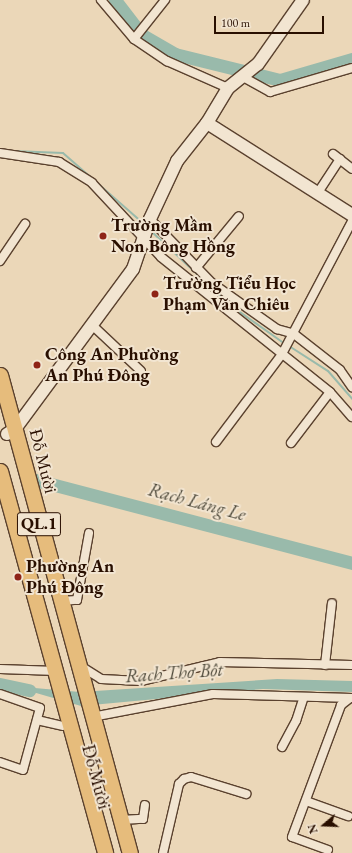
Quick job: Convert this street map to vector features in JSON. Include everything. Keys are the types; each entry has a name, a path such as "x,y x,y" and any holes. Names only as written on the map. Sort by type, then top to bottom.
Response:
{"highway":[{"name":"Đỗ Mười","path":"0,375 11,432 77,669"},
{"name":"Đỗ Mười","path":"0,408 11,432 61,601 77,669"},
{"name":"QL.1","path":"0,471 63,718"},
{"name":"QL.1","path":"0,500 51,673"},
{"name":"QL.1","path":"77,669 89,715"},
{"name":"Đỗ Mười","path":"89,715 130,853"},
{"name":"Đỗ Mười","path":"89,715 122,853"},
{"name":"Đỗ Mười","path":"63,718 97,853"},
{"name":"Đỗ Mười","path":"63,718 105,853"}],"street":[{"path":"101,0 136,37 166,61 228,88"},
{"path":"136,37 165,0"},
{"path":"11,432 133,269 147,228 177,161 207,123 228,88 248,73 303,0"},
{"path":"248,73 270,92 352,68"},
{"path":"207,123 352,215"},
{"path":"0,153 59,162 92,183 196,268 212,283 271,324 293,336 340,370 352,387"},
{"path":"333,154 352,169"},
{"path":"317,194 340,159"},
{"path":"196,268 238,216"},
{"path":"216,442 283,353 352,221"},
{"path":"0,261 24,224"},
{"path":"147,228 161,257 243,326 283,353 330,392 352,418"},
{"path":"92,325 141,371"},
{"path":"291,443 330,392"},
{"path":"61,601 77,600 89,533"},
{"path":"324,665 332,603"},
{"path":"77,669 101,678 141,681 220,662 352,666"},
{"path":"0,669 51,673"},
{"path":"0,694 40,708 23,770 0,762"},
{"path":"89,715 213,694 351,698"},
{"path":"282,747 296,722 304,697"},
{"path":"328,850 292,837 341,705 351,698"},
{"path":"37,720 63,718"},
{"path":"163,853 179,784 184,779 191,777 246,794"},
{"path":"306,801 348,816"},
{"path":"121,820 143,819 145,805"}],"shaded area":[{"path":"277,679 352,681 352,692 263,689 81,706 12,686 80,692"}],"waterway":[{"path":"115,0 142,35 175,54 280,80 352,59"},
{"path":"13,151 63,153 144,224"},
{"path":"151,231 230,305 285,344"},
{"path":"289,346 328,371 352,399"},
{"name":"Rạch Láng Le","path":"32,479 352,563"},
{"name":"Rạch Thợ Bột","path":"0,684 29,690"}],"place":[{"name":"Trường Mầm Non Bông Hồng","path":"103,236"},
{"name":"Trường Tiểu Học Phạm Văn Chiêu","path":"155,294"},
{"name":"Công An Phường An Phú Đông","path":"37,365"},
{"name":"Phường An Phú Đông","path":"18,577"}]}
